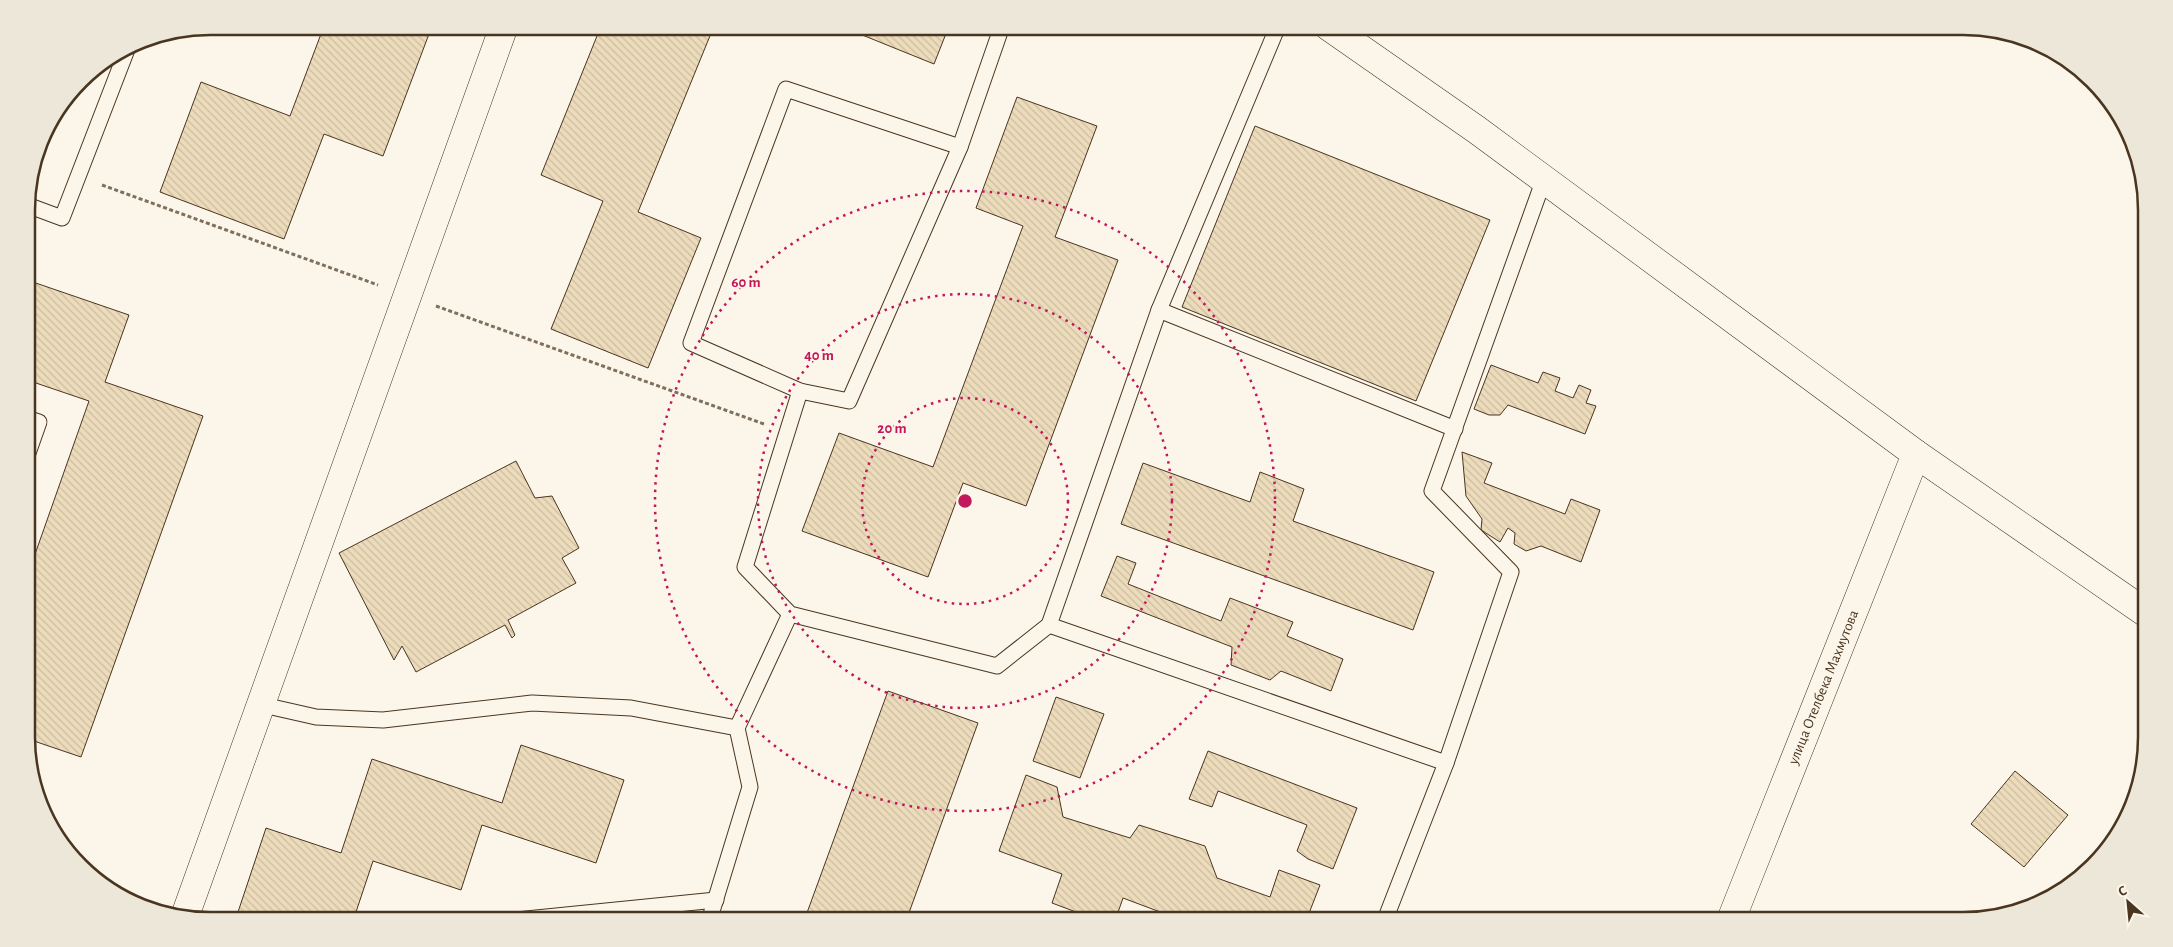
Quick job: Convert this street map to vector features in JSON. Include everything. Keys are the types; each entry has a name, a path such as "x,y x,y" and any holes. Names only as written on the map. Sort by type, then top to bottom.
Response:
{"street":[{"path":"187,910 263,705 501,35"},
{"path":"1341,35 1544,179 1916,454 2138,607"},
{"name":"улица Отелбека Махмутова","path":"1734,912 1916,454"}],"lane":[{"path":"960,147 786,89 691,343 800,391 849,401 960,147 999,35"},
{"path":"800,391 745,567 790,614 997,666 1050,625 1159,310 1274,35"},
{"path":"35,208 62,218 124,57"},
{"path":"1388,912 1446,763 1511,572 1432,491 1544,179"},
{"path":"1159,310 1455,429"},
{"path":"35,421 39,422 35,433"},
{"path":"712,912 750,787 737,728 790,614"},
{"path":"1050,625 1446,763"},
{"path":"263,705 316,717 383,720 532,703 632,708 737,728"},
{"path":"597,912 716,900"}],"building":[{"path":"321,35 429,35 383,156 324,134 284,239 160,192 201,82 290,116"},
{"path":"597,35 710,35 638,212 701,238 648,368 551,329 603,201 541,175"},
{"path":"862,35 945,35 934,64"},
{"path":"1017,97 1097,126 1055,237 1118,260 1026,506 963,483 928,577 802,531 839,433 933,467 1023,226 976,208"},
{"path":"1255,126 1490,220 1416,401 1182,307"},
{"path":"35,283 129,315 105,382 203,416 81,757 35,741 35,554 89,401 35,383"},
{"path":"1491,365 1538,383 1543,372 1560,378 1555,391 1573,398 1579,385 1591,390 1586,403 1596,406 1585,434 1508,405 1500,415 1489,415 1474,409"},
{"path":"1462,452 1492,463 1484,483 1565,514 1571,499 1600,510 1581,562 1541,546 1526,551 1514,544 1515,533 1508,528 1500,542 1481,530 1482,519 1466,496"},
{"path":"516,461 535,498 552,496 579,548 562,558 576,583 508,620 515,635 512,638 505,625 416,672 402,646 394,660 339,553"},
{"path":"1143,463 1250,502 1260,472 1304,489 1293,521 1434,572 1413,630 1121,524"},
{"path":"1117,556 1136,563 1128,584 1221,621 1230,598 1293,622 1287,636 1343,659 1331,691 1281,671 1270,680 1231,665 1232,647 1101,596"},
{"path":"888,691 978,723 909,912 807,912"},
{"path":"1056,697 1104,714 1080,778 1033,761"},
{"path":"521,745 624,780 596,863 482,825 461,890 373,861 356,912 238,912 266,828 341,853 372,759 502,803"},
{"path":"1208,751 1357,808 1333,869 1308,859 1297,851 1307,825 1218,791 1212,807 1189,799"},
{"path":"2015,771 2068,815 2024,867 1971,824"},
{"path":"1026,775 1057,787 1063,817 1130,838 1139,825 1205,846 1217,878 1270,897 1279,870 1320,885 1310,912 1160,912 1123,898 1118,912 1076,912 1052,903 1062,874 999,851"}]}
